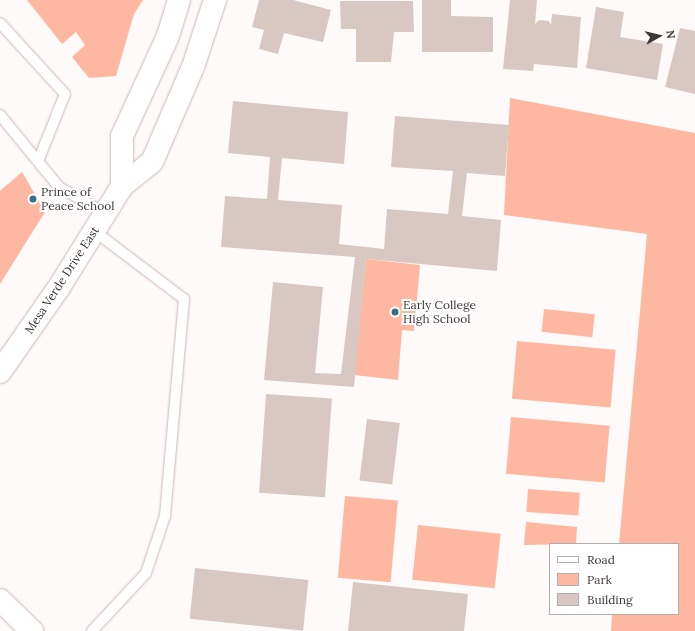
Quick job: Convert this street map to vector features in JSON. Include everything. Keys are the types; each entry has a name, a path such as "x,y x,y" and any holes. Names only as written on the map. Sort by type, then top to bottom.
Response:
{"street":[{"path":"122,186 122,136 168,36 180,0"},
{"name":"Mesa Verde Drive East","path":"0,372 94,231 122,186 152,162 193,67 215,0"},
{"path":"0,600 32,631"}],"lane":[{"path":"0,23 65,94 38,161"},
{"path":"0,115 59,187 105,213"},
{"path":"92,631 146,573 165,516 184,299 94,231"}],"green space":[{"path":"27,0 143,0 134,14 116,76 89,78 72,57 85,45 76,32 62,44"},
{"path":"510,98 695,133 695,631 611,631 612,615 679,615 679,543 619,543 647,234 504,215"},
{"path":"22,172 45,212 0,284 0,191"},
{"path":"366,259 420,265 414,331 402,330 398,380 354,375"},
{"path":"544,309 595,314 592,337 542,332"},
{"path":"517,341 616,350 611,407 512,399"},
{"path":"511,417 610,426 605,482 506,474"},
{"path":"528,489 580,493 578,516 526,512"},
{"path":"345,496 398,501 391,582 338,578"},
{"path":"526,522 577,527 576,543 524,545"},
{"path":"418,525 501,534 495,588 412,580"}],"building":[{"path":"259,0 293,0 331,10 323,42 284,33 278,54 259,49 264,30 252,27"},
{"path":"422,0 451,0 451,16 493,17 493,52 422,52"},
{"path":"510,0 537,0 535,24 539,20 549,21 551,25 552,14 581,17 577,68 534,64 533,71 503,69"},
{"path":"340,1 413,1 414,32 394,32 391,62 356,62 356,29 341,29"},
{"path":"596,7 624,12 620,37 663,44 657,80 586,68"},
{"path":"680,28 695,31 695,94 665,87"},
{"path":"233,101 348,112 344,164 282,158 278,200 342,205 339,244 384,249 387,209 448,214 453,171 391,167 395,116 509,125 505,176 467,173 462,216 501,220 497,271 366,259 354,387 264,380 273,282 323,287 315,373 341,374 355,257 221,247 225,196 267,199 270,157 228,153"},
{"path":"266,394 332,399 325,497 259,493"},
{"path":"367,419 400,423 392,485 359,481"},
{"path":"195,568 308,580 303,631 190,619"},
{"path":"353,582 468,594 464,631 348,631"}],"place":[{"name":"Prince of Peace School","path":"33,199"},
{"name":"Early College High School","path":"395,312"}]}
